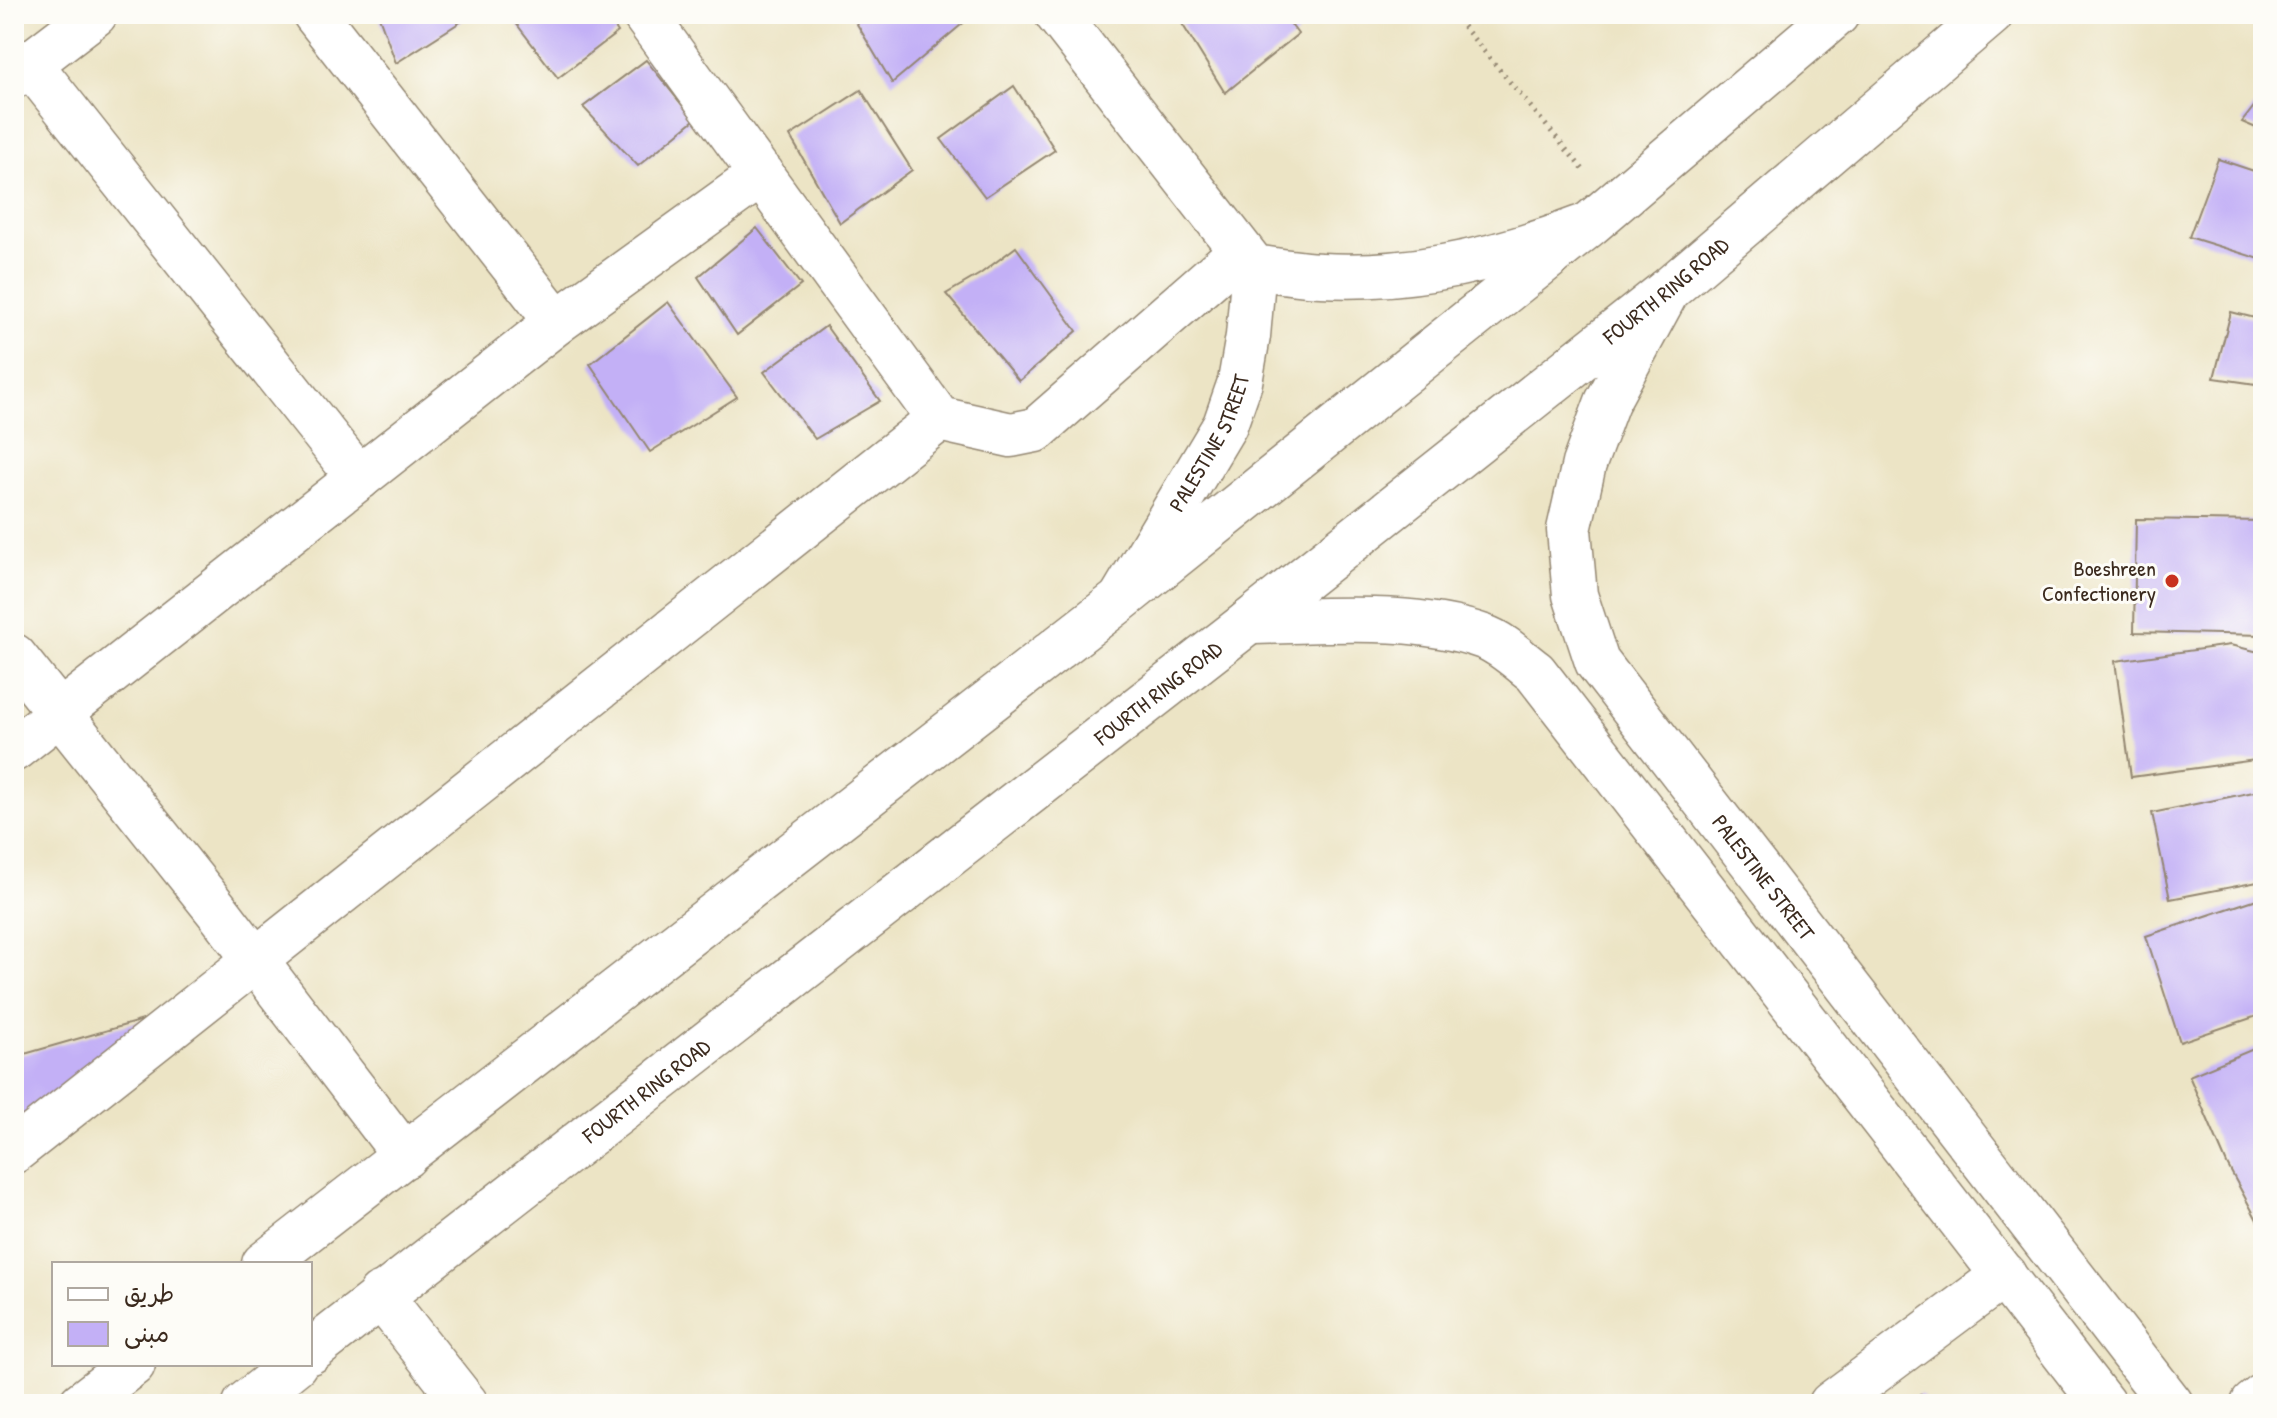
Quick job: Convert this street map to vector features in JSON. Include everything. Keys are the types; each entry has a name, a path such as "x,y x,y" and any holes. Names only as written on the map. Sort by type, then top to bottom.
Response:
{"street":[{"path":"95,14 22,70 359,478"},
{"path":"315,14 557,322"},
{"path":"644,14 939,419 1011,435 1036,430 1247,260"},
{"path":"1057,14 1247,260 1322,275 1391,274 1432,269 1527,248 1602,214"},
{"path":"267,1262 1120,600 1602,214 1837,14"},
{"name":"FOURTH RING ROAD","path":"312,1350 1249,622 1667,291 1991,14"},
{"path":"14,749 557,322 762,174"},
{"name":"PALESTINE STREET","path":"1120,600 1225,425 1240,382 1248,336 1247,260"},
{"name":"PALESTINE STREET","path":"1667,291 1607,402 1584,464 1569,530 1575,595 1597,662 2171,1404"},
{"path":"14,1151 939,419"},
{"path":"1249,622 1343,620 1434,624 1487,638 1535,672 2103,1404"},
{"path":"14,656 256,960 405,1156"},
{"path":"1831,1404 2004,1275"},
{"path":"380,1295 466,1404"},
{"path":"81,1404 130,1366"},
{"path":"245,1404 292,1366"},
{"path":"2253,1404 2263,1396"}],"path":[{"path":"1453,14 1602,214"}],"building":[{"path":"378,14 473,14 396,63"},
{"path":"509,14 606,14 618,32 558,78"},
{"path":"851,14 974,14 892,83"},
{"path":"1176,14 1283,14 1298,34 1225,93"},
{"path":"646,60 694,120 638,166 583,107"},
{"path":"1014,86 1055,150 985,197 941,139"},
{"path":"861,90 912,170 840,223 790,136"},
{"path":"2263,95 2263,131 2242,122"},
{"path":"2218,159 2263,174 2263,260 2189,237"},
{"path":"757,228 801,285 737,335 698,277"},
{"path":"1016,247 1077,331 1019,381 946,294"},
{"path":"668,302 737,397 650,452 590,364"},
{"path":"2231,312 2263,320 2263,385 2214,378"},
{"path":"826,326 880,401 815,439 764,372"},
{"path":"2136,519 2263,521 2263,635 2134,632"},
{"path":"2230,645 2263,653 2263,759 2131,777 2115,661"},
{"path":"2263,790 2263,881 2170,899 2152,813"},
{"path":"2263,897 2263,1014 2180,1042 2146,936"},
{"path":"164,1014 14,1127 14,1057"},
{"path":"2263,1045 2263,1231 2227,1164 2189,1076"},
{"path":"1920,1394 1929,1404 1907,1404"}],"place":[{"name":"Boeshreen Confectionery","path":"2172,581"}]}
